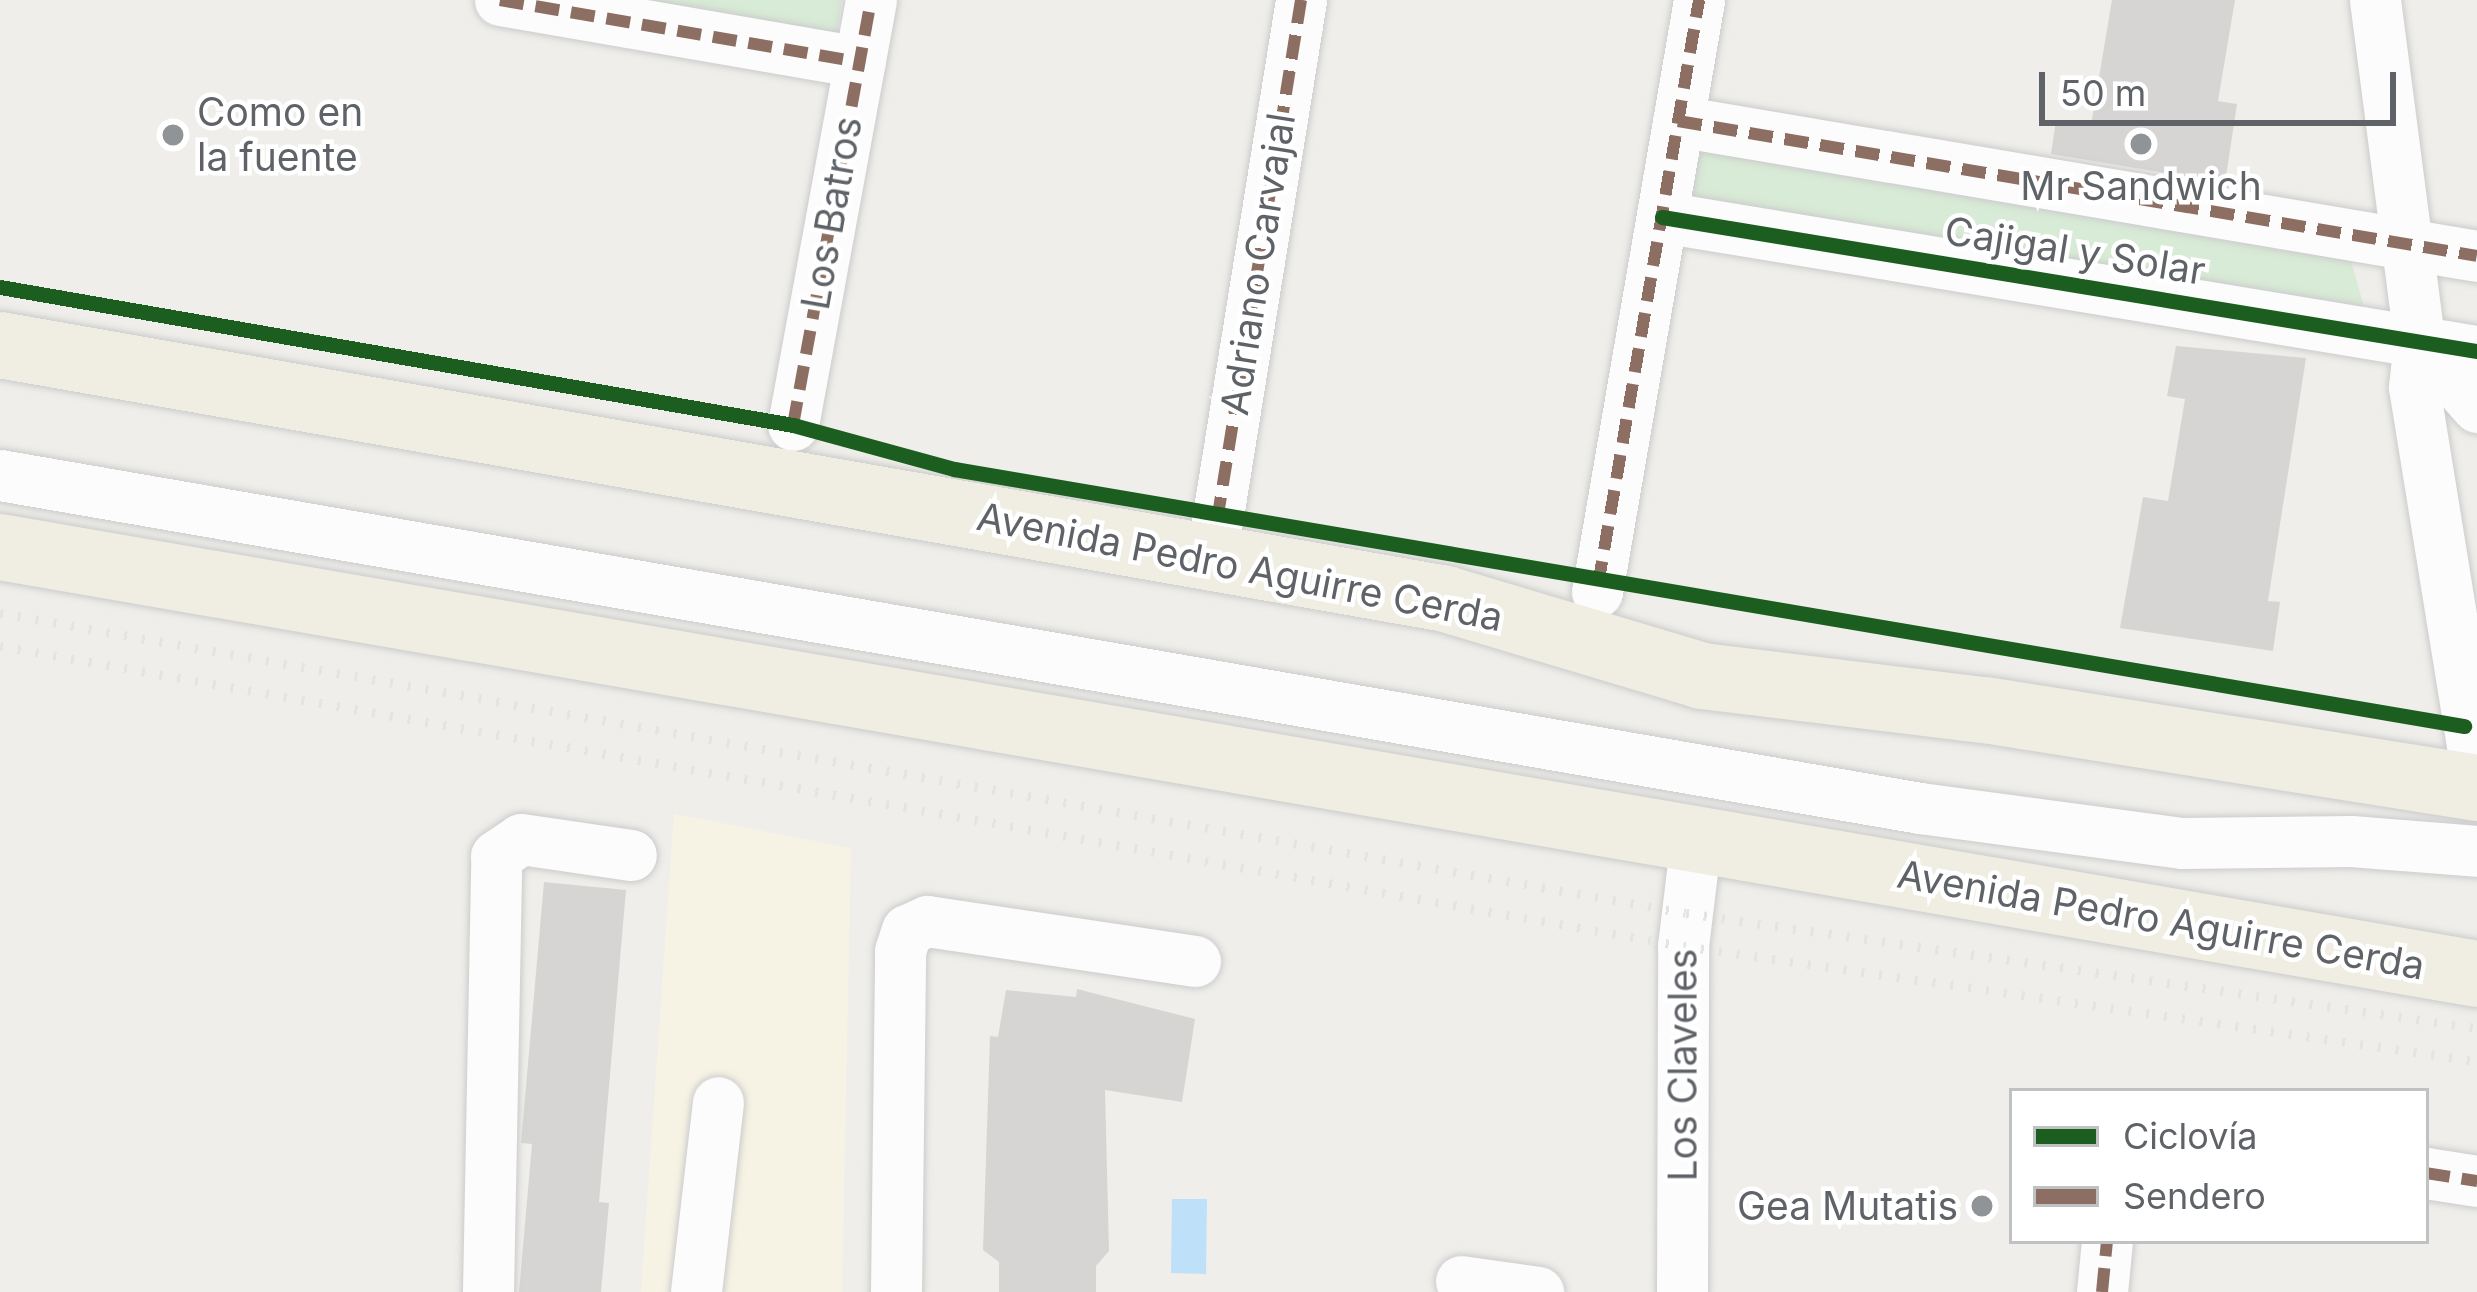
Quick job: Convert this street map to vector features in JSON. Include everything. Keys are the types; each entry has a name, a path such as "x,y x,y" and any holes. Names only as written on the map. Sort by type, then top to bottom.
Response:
{"highway":[{"name":"Avenida Pedro Aguirre Cerda","path":"0,345 1446,599 1615,655 1746,684 1985,710 2477,788"},
{"name":"Avenida Pedro Aguirre Cerda","path":"0,547 2477,974"}],"street":[{"path":"500,0 860,62"},
{"name":"Los Batros","path":"793,425 871,0"},
{"name":"Adriano Carvajal","path":"1216,528 1301,0"},
{"path":"1597,592 1699,0"},
{"path":"2375,0 2419,341 2414,387 2477,778"},
{"name":"Cajigal y Solar","path":"1678,121 2477,256"},
{"name":"Cajigal y Solar","path":"1662,217 2477,351"},
{"path":"2419,341 2477,407"},
{"path":"0,475 1920,808 2182,843 2351,841 2477,851"},
{"path":"0,502 2014,849 2181,871 2382,869 2477,878"},
{"path":"488,1292 496,856 521,839 631,855"},
{"name":"Los Claveles","path":"1682,1292 1683,946 1696,839"},
{"path":"896,1292 900,951 907,930 927,921 1195,961"},
{"path":"696,1292 718,1102"},
{"path":"2429,1173 2477,1181"},
{"path":"2102,1292 2107,1244"},
{"path":"1460,1281 1538,1292"}],"shaded area":[{"path":"674,814 851,848 842,1292 641,1292"}],"green space":[{"path":"631,0 842,0 836,35"},
{"path":"1701,143 2349,253 2367,318 1689,198"}],"water":[{"path":"1172,1199 1207,1199 1206,1274 1171,1273"}],"building":[{"path":"2112,0 2235,0 2218,101 2237,104 2225,183 2051,154 2056,120 2091,125"},
{"path":"2176,346 2306,358 2268,601 2280,602 2273,651 2120,628 2143,497 2168,501 2185,399 2167,396"},
{"path":"544,882 626,890 599,1202 609,1203 601,1292 519,1292 532,1144 521,1143"},
{"path":"1077,989 1195,1019 1182,1102 1105,1090 1109,1251 1096,1266 1096,1292 999,1292 999,1262 983,1250 990,1036 998,1037 1006,990 1076,997"}],"railway":[{"path":"0,613 1686,913 2477,1028"},
{"path":"0,646 1683,946 2477,1061"}],"marked path":[{"path":"500,0 860,62"},
{"path":"793,425 871,0"},
{"path":"1217,521 1301,0"},
{"path":"1598,585 1699,0"},
{"path":"1678,121 2477,256"},
{"path":"2429,1173 2477,1181"},
{"path":"2102,1292 2107,1244"}],"cycle path":[{"path":"1662,217 2477,351"},
{"path":"0,287 793,425 954,469 2464,726"}],"place":[{"name":"Como en la fuente","path":"173,135"},
{"name":"Mr Sandwich","path":"2141,144"},
{"name":"Gea Mutatis","path":"1982,1206"}]}
